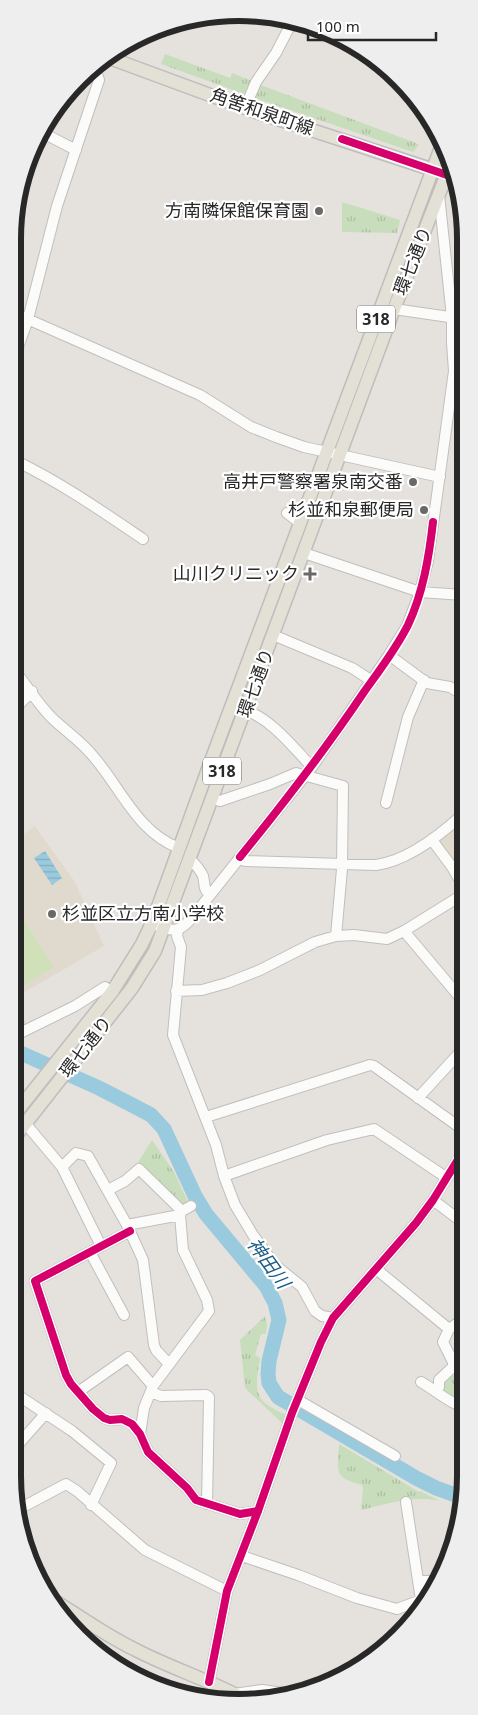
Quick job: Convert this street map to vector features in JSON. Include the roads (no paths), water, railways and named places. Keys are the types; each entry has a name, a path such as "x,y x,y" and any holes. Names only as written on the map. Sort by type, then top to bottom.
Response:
{"main road":[{"name":"角筈和泉町線","path":"115,60 245,108 419,165 446,171"},
{"name":"318","path":"432,169 438,153"},
{"name":"環七通り","path":"21,1106 112,992 142,944 158,925 190,859 304,553 334,453 432,169"},
{"name":"318","path":"439,195 447,177"},
{"name":"環七通り","path":"21,1128 132,988 155,951 158,925 179,848 300,523 334,453 439,195"},
{"path":"65,1608 133,1649 233,1694"}],"street":[{"path":"245,108 256,82 276,53 289,27"},
{"path":"21,339 28,319 57,206 99,80 97,74"},
{"path":"47,136 76,150"},
{"path":"439,195 452,317 452,343 457,364"},
{"path":"394,309 457,318"},
{"path":"21,316 200,395 251,427 304,447 440,477"},
{"path":"158,925 175,931 184,927 191,919 309,771 408,626 428,561 440,477 457,383"},
{"path":"21,463 52,478 143,540"},
{"path":"287,513 300,523"},
{"path":"304,553 420,592 457,595"},
{"path":"273,635 352,668 372,681"},
{"path":"389,655 427,683 450,687 457,691"},
{"path":"21,679 53,719 85,747 102,766 117,791 140,821 166,843 179,848"},
{"path":"386,803 408,717 424,680"},
{"path":"21,703 32,691"},
{"path":"246,710 274,726 309,771 343,786 342,869 336,936"},
{"path":"212,798 220,801 296,773 309,771"},
{"path":"240,857 245,861 386,864 432,840 457,820"},
{"path":"432,840 457,876"},
{"path":"190,859 197,865 202,875 205,891 210,895"},
{"path":"176,991 202,990 227,983 260,970 315,942 336,936 354,935 387,939 457,898"},
{"path":"178,930 177,936 181,947 174,1035 206,1117 235,1205 275,1265 302,1286 314,1311 322,1316 333,1318"},
{"path":"404,930 457,994"},
{"path":"21,1033 75,1006 105,987 112,992"},
{"path":"418,1098 457,1055"},
{"path":"206,1117 370,1064 457,1125"},
{"path":"25,1123 62,1168 101,1246"},
{"path":"224,1176 326,1140 374,1128 447,1178"},
{"path":"62,1168 76,1153 88,1156 108,1190 143,1260 156,1350 168,1364"},
{"path":"209,1682 228,1591 295,1406 321,1342 333,1318 416,1224 457,1161"},
{"path":"108,1190 125,1181 139,1169 161,1192 184,1211"},
{"path":"433,1200 457,1218"},
{"path":"184,1211 128,1228 101,1246 35,1281 66,1375 93,1409 104,1418 122,1420 132,1424 140,1434 148,1452 187,1488 196,1500 240,1514 258,1512"},
{"path":"140,1434 144,1408 152,1389 209,1309 207,1300 183,1250 184,1211"},
{"path":"90,1252 124,1315"},
{"path":"376,1269 449,1329"},
{"path":"437,1391 439,1380 453,1367 453,1362 442,1342 449,1329 457,1323"},
{"path":"78,1392 128,1357 152,1389 161,1396 206,1395 209,1397 207,1504"},
{"path":"421,1382 457,1405"},
{"path":"21,1397 72,1431 111,1463 91,1504"},
{"path":"295,1406 395,1456"},
{"path":"21,1441 46,1413"},
{"path":"23,1507 66,1484 77,1491 145,1550 228,1591"},
{"path":"406,1502 420,1596"},
{"path":"242,1556 357,1598 397,1609 417,1602"},
{"path":"418,1581 430,1581"},
{"path":"252,1693 262,1690 272,1691"}],"water":[{"path":"45,851 62,878 52,885 34,858"}],"waterway":[{"name":"神田川","path":"21,1053 99,1088 151,1115 164,1129 195,1196 206,1214 266,1286 275,1303 279,1320 269,1361 268,1374 269,1383 278,1397 416,1478 456,1495"}],"place":[{"name":"方南隣保館保育園","path":"319,211"},
{"name":"高井戸警察署泉南交番","path":"413,482"},
{"name":"杉並和泉郵便局","path":"424,510"},
{"name":"山川クリニック","path":"310,574"},
{"name":"杉並区立方南小学校","path":"52,914"}]}
